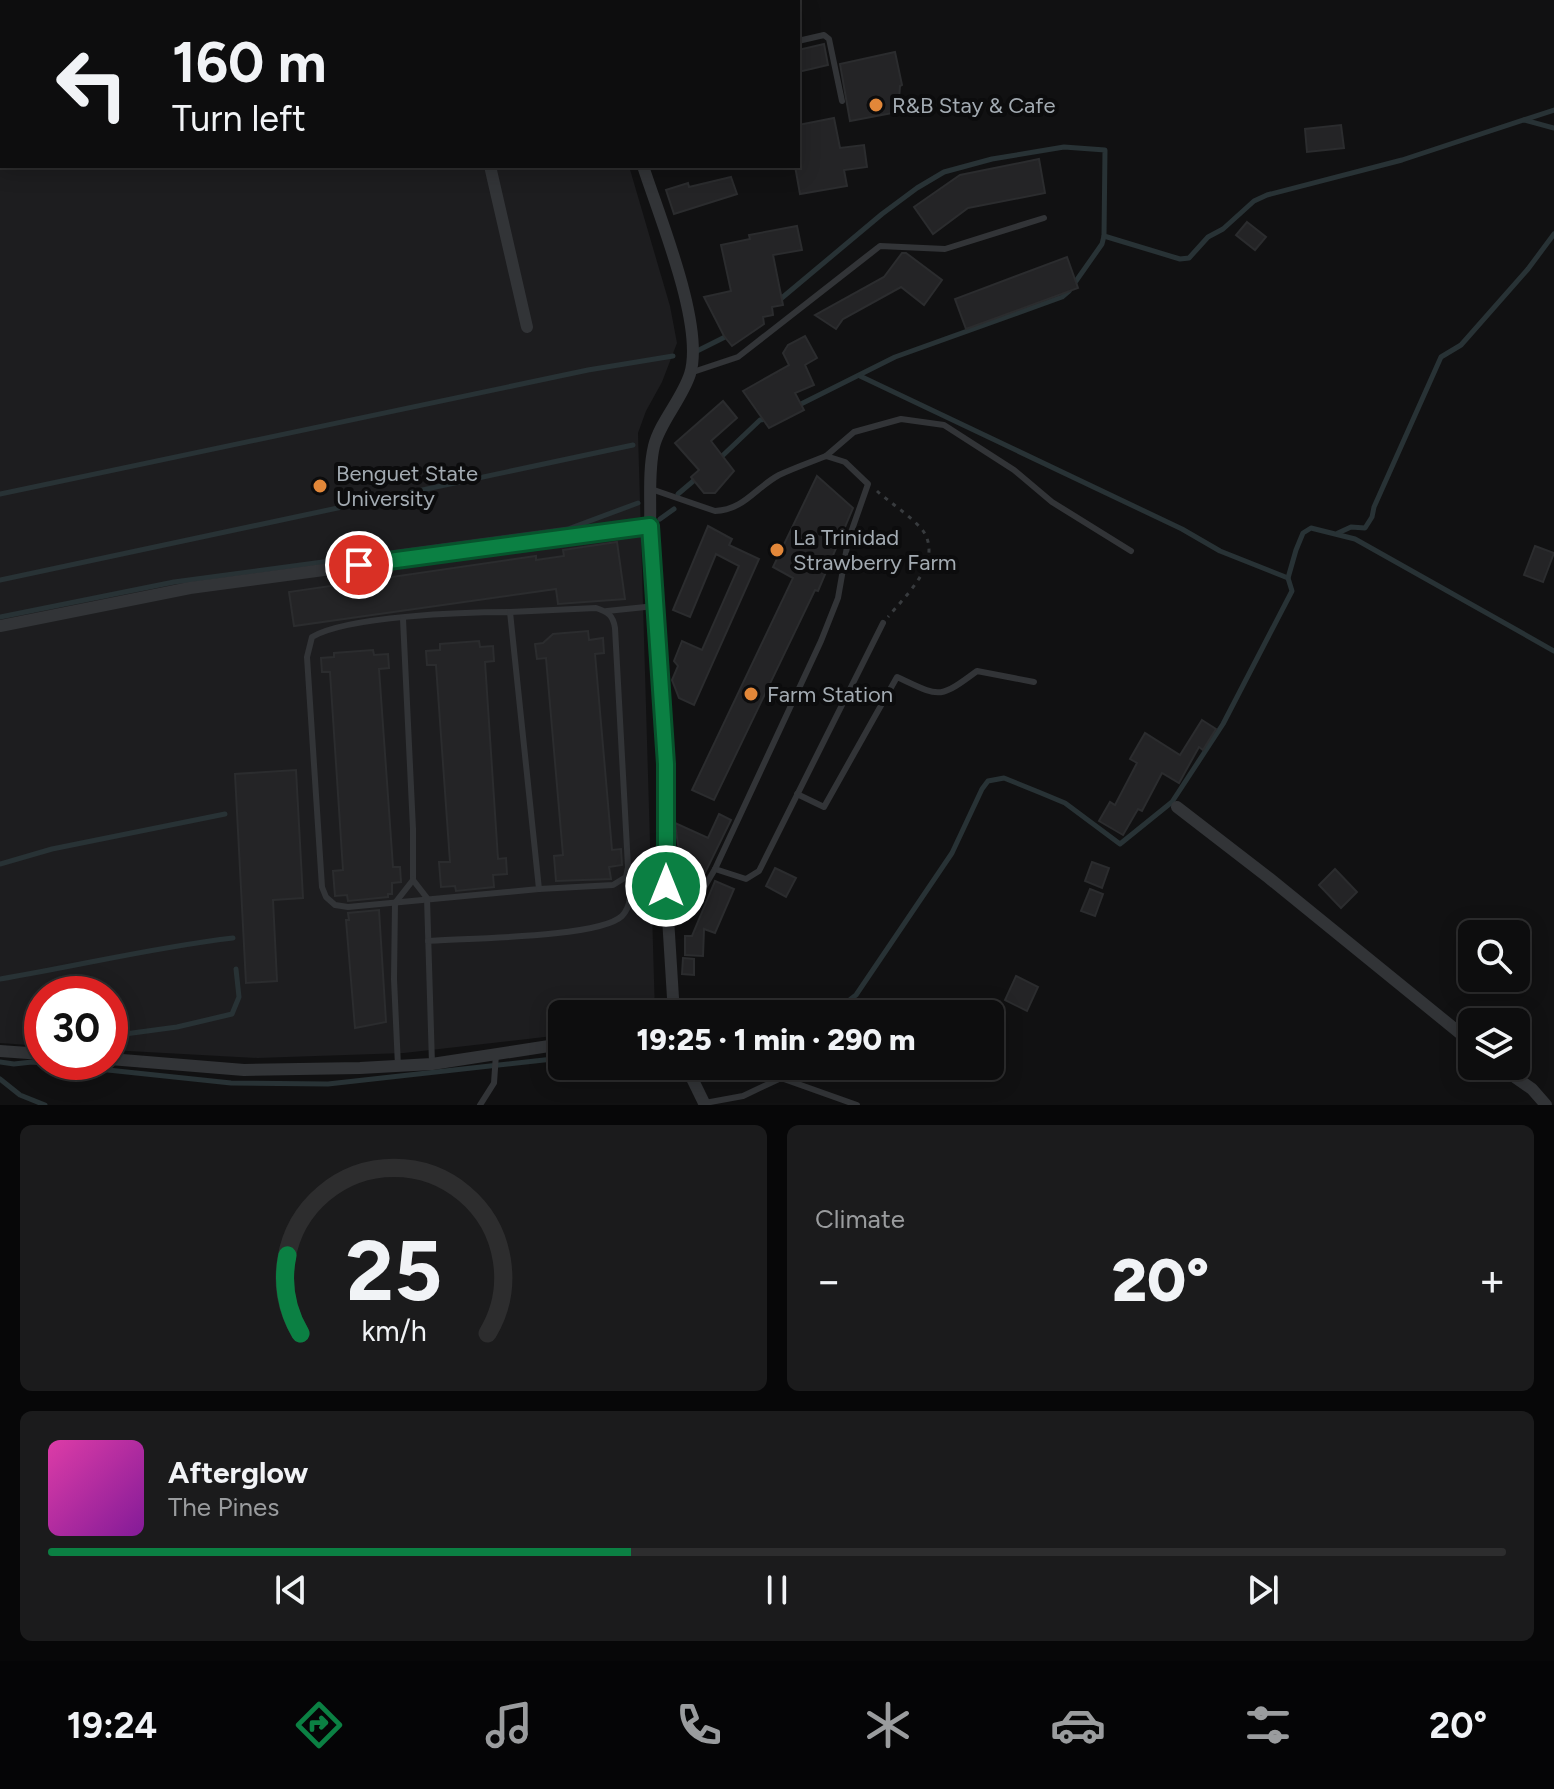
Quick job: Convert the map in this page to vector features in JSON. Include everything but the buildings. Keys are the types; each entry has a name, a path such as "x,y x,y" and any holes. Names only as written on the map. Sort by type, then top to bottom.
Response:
{"street":[{"path":"490,168 527,327"},
{"path":"644,168 686,302 691,338 690,373 654,445 651,489 650,526 666,764 668,925 673,1000"},
{"path":"0,626 190,588 650,526"},
{"path":"1177,807 1239,853 1458,1032"},
{"path":"128,1060 244,1070 398,1066 496,1058 548,1047"},
{"path":"0,1051 24,1053"},
{"path":"693,1080 704,1104"},
{"path":"1519,1080 1546,1105"}],"lane":[{"path":"800,41 824,35 829,39 842,101"},
{"path":"690,373 738,357 880,246 945,249 1044,218"},
{"path":"651,489 715,511 725,511 751,498 778,476 826,456 854,432 901,419 944,425 1014,470 1052,502 1131,551"},
{"path":"668,925 689,913 715,869 838,598 848,541 868,484 845,462 826,456"},
{"path":"628,867 626,877 613,885 427,898 348,907 335,905 326,897 322,887 307,657 312,637 325,629 403,619 596,608 607,611 656,606"},
{"path":"428,941 579,930 605,925 622,915 631,899 615,628 614,619 607,611"},
{"path":"510,612 539,889"},
{"path":"403,619 413,880 427,898 432,1064"},
{"path":"715,869 740,879 752,877 759,871 883,623"},
{"path":"797,794 824,807 897,677 935,694 950,691 977,671 1034,682"},
{"path":"398,1066 395,903 413,880"},
{"path":"480,1105 494,1083 496,1058"},
{"path":"704,1104 743,1096 781,1078 857,1105"}],"path":[{"path":"868,484 925,533 928,545 925,569 883,623"}],"shaded area":[{"name":"Benguet State University","path":"0,168 630,168 670,306 677,343 638,433 655,1000 548,1000 548,1037 404,1053 258,1058 128,1051 128,976 24,976 24,1045 0,1043"}],"waterway":[{"path":"1104,236 1180,259 1189,258 1208,237 1223,229 1254,201 1267,195 1402,160 1554,110"},
{"path":"1524,120 1554,128"},
{"path":"777,302 882,214 944,172 992,159 1064,147 1105,150 1102,244 1062,297 895,357 795,407"},
{"path":"1338,533 1351,527 1365,528 1372,517 1441,357 1461,345 1528,269 1554,234"},
{"path":"695,352 729,335"},
{"path":"0,494 588,370 673,356"},
{"path":"860,376 1182,529 1220,551 1288,578"},
{"path":"718,460 760,420 768,419"},
{"path":"0,580 633,445"},
{"path":"678,494 698,477"},
{"path":"0,617 174,582 568,529 638,503"},
{"path":"660,519 674,509"},
{"path":"850,1000 856,995 952,853 988,781 1004,778 1065,803 1120,844 1172,802 1223,724 1292,591 1288,578 1296,550 1303,533 1311,528 1355,539 1554,651"},
{"path":"0,864 52,849 225,814"},
{"path":"0,979 233,938"},
{"path":"128,1034 177,1027 232,1014 239,997 236,969"},
{"path":"0,1062 32,1062 231,1083 328,1084 548,1060"},
{"path":"0,1079 20,1095 45,1105"}],"place":[{"name":"R&B Stay & Cafe","path":"876,105"},
{"name":"Benguet State University","path":"320,486"},
{"name":"La Trinidad Strawberry Farm","path":"777,550"},
{"name":"Farm Station","path":"751,694"}],"route":[{"path":"359,565 650,526 666,764 666,886"}]}
